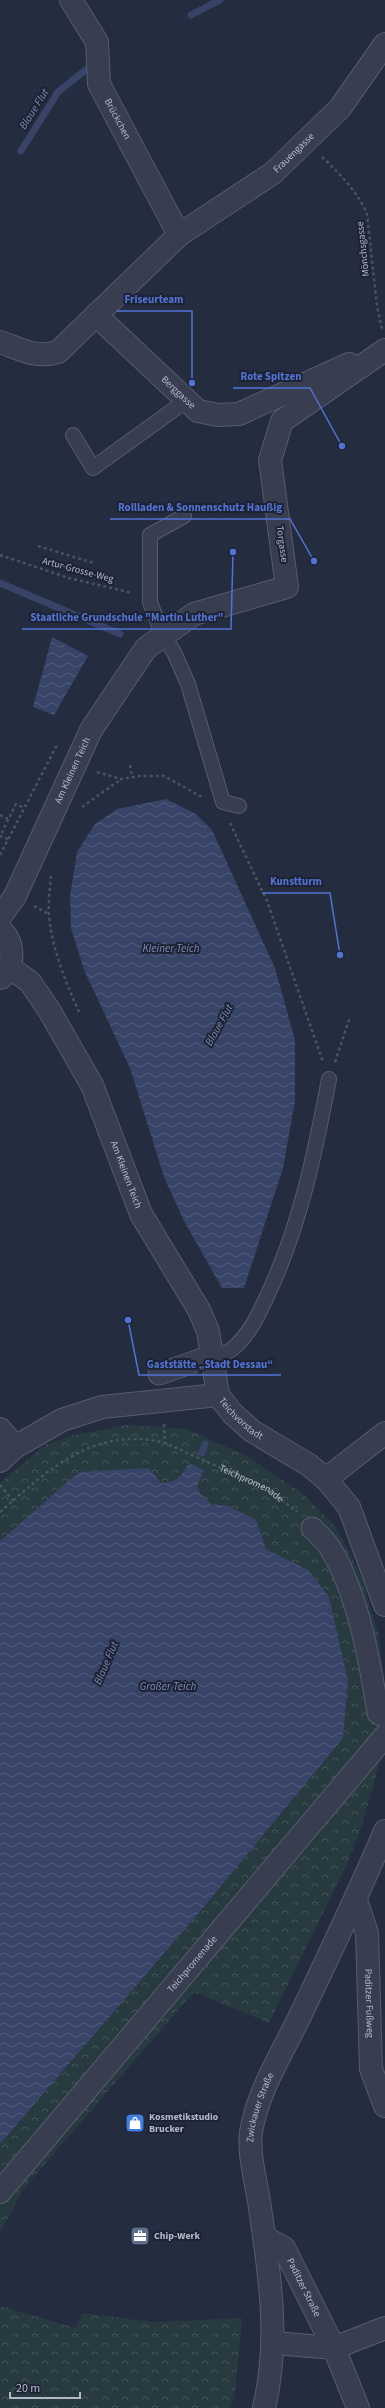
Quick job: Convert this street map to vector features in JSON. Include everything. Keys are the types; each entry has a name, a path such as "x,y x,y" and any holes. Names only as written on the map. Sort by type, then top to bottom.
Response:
{"street":[{"name":"Brückchen","path":"71,0 97,42 99,84 179,235"},
{"name":"Frauengasse","path":"179,235 273,174 340,108 385,44"},
{"path":"0,342 34,355 46,356 58,352 179,235"},
{"name":"Berggasse","path":"96,315 198,411 218,415 239,414 384,345"},
{"name":"Torgasse","path":"163,636 194,614 287,587 270,460 282,421 384,345"},
{"name":"Am Kleinen Teich","path":"0,917 15,896 91,730 146,648 163,636"},
{"name":"Am Kleinen Teich","path":"0,929 8,938 11,948 5,973 30,982 49,1010 92,1085 141,1214 205,1324 208,1331 218,1395"},
{"path":"159,1374 211,1356"},
{"name":"Teichvorstadt","path":"0,1429 8,1454 62,1420 102,1407 218,1395 232,1413 252,1431 309,1465 326,1479 349,1507 385,1605"},
{"path":"326,1479 385,1433"},
{"path":"312,1528 330,1547 343,1572 369,1653 378,1713 385,1717"},
{"name":"Teichpromenade","path":"0,2192 385,1736"},
{"name":"Zwickauer Straße","path":"264,2408 271,2380 274,2343 264,2237 251,2146 251,2133 257,2107 356,1900 385,1831"},
{"name":"Paditzer Fußweg","path":"356,1900 367,1933 372,2069 385,2106"},
{"name":"Paditzer Straße","path":"264,2237 284,2248 334,2348 358,2408"},
{"path":"274,2343 334,2348 385,2328"}],"lane":[{"path":"73,435 93,468 187,400"},
{"path":"184,516 150,535 150,602 163,636 174,652 188,684 223,802 239,806"},
{"path":"211,1356 231,1350 248,1332 284,1258 302,1206 314,1159 329,1079"}],"path":[{"name":"Mönchsgasse","path":"330,165 349,184 361,201 367,214 377,306 384,345"},
{"path":"38,546 94,563"},
{"name":"Artur-Grosse-Weg","path":"0,555 69,578 129,592 150,602"},
{"path":"0,855 46,763 76,765 121,779"},
{"path":"130,765 132,777"},
{"path":"80,809 121,779 132,777 164,776 209,802 223,802 231,825 267,901 329,1079"},
{"path":"8,839 0,836 8,819 16,804 24,808"},
{"path":"0,815 8,819"},
{"path":"51,868 49,914 53,935 70,994 81,1016"},
{"path":"329,1079 350,1017"},
{"name":"Teichpromenade","path":"0,1512 55,1465 78,1452 102,1443 147,1438 165,1443 268,1489 297,1512 312,1528"},
{"path":"0,1485 13,1501"}],"green space":[{"name":"Großer Teich","path":"128,1425 187,1429 247,1456 302,1493 336,1527 361,1576 379,1636 385,1687 385,1742 360,1831 345,1868 269,2023 194,1992 24,2188 0,2233 0,1483 45,1445 74,1435"},
{"path":"0,2306 76,2328 82,2313 152,2322 242,2318 235,2395 230,2408 0,2408"}],"water":[{"path":"52,637 88,656 54,715 33,707"},
{"name":"Kleiner Teich","path":"166,799 196,814 212,830 275,968 295,1040 295,1101 283,1168 244,1288 222,1288 184,1221 164,1177 130,1068 84,970 71,928 70,896 77,852 95,824 117,809"},
{"name":"Großer Teich","path":"189,1463 204,1470 197,1487 200,1493 211,1504 229,1506 256,1520 266,1549 308,1570 329,1597 348,1681 343,1738 203,1908 0,2144 0,1541 79,1472 149,1468 161,1483 166,1483 178,1478 184,1472"}],"waterway":[{"name":"Blaue Flut","path":"191,15 220,0"},
{"name":"Blaue Flut","path":"21,151 58,92 88,68"},
{"name":"Blaue Flut","path":"0,583 120,634"},
{"name":"Blaue Flut","path":"202,1453 205,1444"}],"place":[{"name":"Friseurteam","path":"192,383"},
{"name":"Rote Spitzen","path":"342,446"},
{"name":"Staatliche Grundschule \"Martin Luther\"","path":"233,552"},
{"name":"Rollladen & Sonnenschutz Haußig","path":"314,561"},
{"name":"Kunstturm","path":"340,955"},
{"name":"Gaststätte „Stadt Dessau“","path":"128,1320"},
{"name":"Kosmetikstudio Brucker","path":"135,2123"},
{"name":"Chip-Werk","path":"140,2236"}]}
